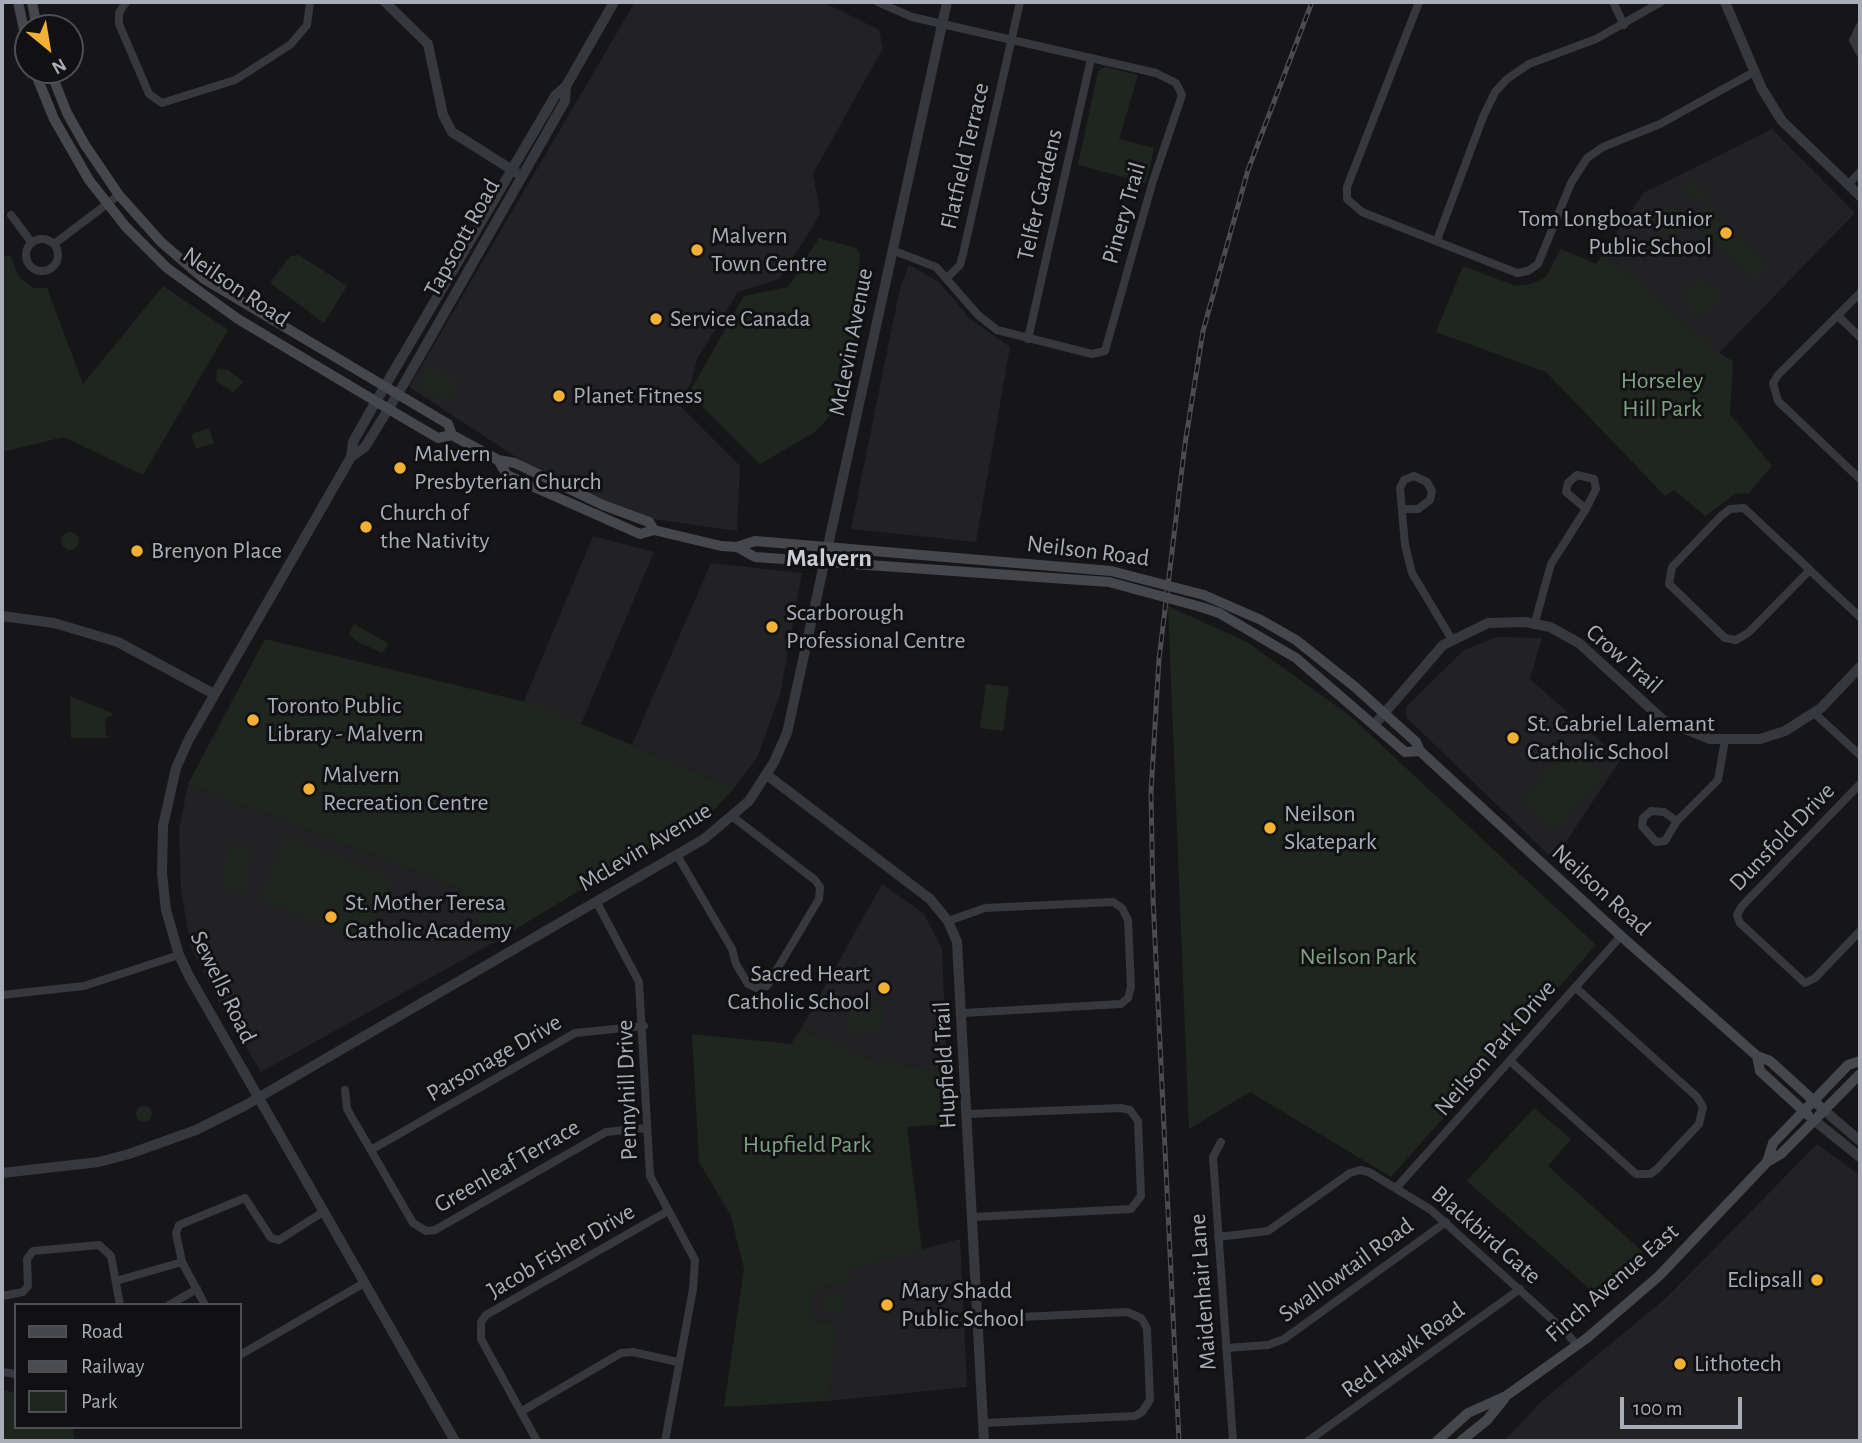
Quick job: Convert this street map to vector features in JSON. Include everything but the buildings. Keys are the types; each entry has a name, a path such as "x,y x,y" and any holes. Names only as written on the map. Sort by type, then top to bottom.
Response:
{"main road":[{"name":"Neilson Road","path":"40,84 72,153 107,204 150,252 194,289 238,320 322,367 438,438 452,435"},
{"name":"Neilson Road","path":"57,84 85,145 118,195 161,242 204,279 447,424 452,435 498,460 514,463 578,494 649,522 654,530"},
{"path":"322,367 330,355"},
{"name":"Neilson Road","path":"498,460 507,475 639,534 654,530 689,540 737,547 755,557 1110,576 1219,613 1296,658 1405,752 1420,751"},
{"path":"572,506 578,494"},
{"name":"Neilson Road","path":"737,547 755,541 1110,576 1204,595 1261,620 1296,640 1384,712 1416,742 1420,751 1621,936 1757,1056 1770,1061 1825,1111"},
{"name":"Neilson Road","path":"1757,1056 1760,1071 1815,1121"},
{"name":"Finch Avenue East","path":"1767,1161 1773,1143 1848,1065 1860,1061"},
{"name":"Finch Avenue East","path":"1437,1441 1468,1413 1506,1396 1577,1345 1659,1276 1767,1161 1781,1154 1860,1074"},
{"name":"Finch Avenue East","path":"1461,1441 1487,1420 1506,1396"}],"street":[{"path":"127,2 118,13 119,24 149,94 162,103 235,80 290,45 307,25 310,2"},
{"path":"384,2 428,44 443,115 452,132 517,172"},
{"name":"Tapscott Road","path":"388,408 517,172 555,96 566,86 614,2"},
{"name":"Pinery Trail","path":"878,2 942,22 1156,73 1176,83 1182,95 1152,184 1105,351 1092,354 1028,339 990,326 948,277 926,260 892,250"},
{"name":"McLevin Avenue","path":"2,1173 70,1166 129,1154 196,1129 258,1098 677,855 733,817 767,775 787,733 947,2"},
{"name":"Flatfield Terrace","path":"948,277 960,265 963,254 1020,2"},
{"path":"1419,2 1346,194 1350,204 1362,212 1517,273 1528,271 1538,264 1571,183 1587,158 1603,147 1660,124 1754,72"},
{"path":"1613,2 1624,25"},
{"path":"1437,240 1483,117 1501,86 1529,64 1596,39 1661,2"},
{"path":"1726,2 1754,72 1782,121 1860,196"},
{"path":"1860,26 1853,40 1860,53"},
{"name":"Telfer Gardens","path":"1028,339 1091,59"},
{"name":"Tapscott Road","path":"376,401 517,172"},
{"path":"1848,185 1860,172"},
{"path":"54,244 118,195"},
{"path":"11,215 32,243"},
{"path":"44,239 54,244 58,252 57,262 51,269 41,271 28,262 27,255 32,243 44,239"},
{"path":"1860,293 1778,375 1773,391 1784,406 1860,479"},
{"path":"1838,316 1860,337"},
{"name":"Sewells Road","path":"376,401 353,442 351,457 214,694 176,768 163,826 165,898 179,955 455,1441"},
{"name":"Sewells Road","path":"351,457 365,447 388,408"},
{"path":"1404,509 1418,509 1430,500 1432,491 1427,482 1414,476 1404,480 1399,497 1404,509 1405,545 1412,573 1451,638"},
{"path":"1810,570 1748,633 1736,640 1725,638 1669,584 1672,568 1721,516 1737,507 1744,508 1810,570 1860,617"},
{"path":"1535,622 1551,564 1586,509"},
{"path":"2,616 54,622 118,642 214,694"},
{"name":"Crow Trail","path":"1375,724 1431,656 1451,638 1488,623 1535,622 1550,627 1578,643 1663,720 1690,733 1725,740 1767,737 1785,731 1814,713 1860,667"},
{"path":"1814,713 1860,755"},
{"path":"1677,821 1664,813 1651,811 1643,818 1642,826 1656,842 1664,841 1677,821 1718,780 1725,740"},
{"name":"Hupfield Trail","path":"767,775 930,899 948,921 960,958 984,1441"},
{"name":"Dunsfold Drive","path":"1860,783 1742,906 1737,915 1740,922 1805,983 1815,978 1860,931"},
{"path":"677,855 732,949 736,964 748,984 756,988 767,986 819,900 820,887 815,880 733,817"},
{"name":"Pennyhill Drive","path":"597,901 639,982 644,1026 650,1176 691,1250 696,1269 666,1441"},
{"path":"948,921 985,908 1113,902 1122,908 1128,920 1131,987 1129,996 1121,1003 963,1013"},
{"name":"Neilson Park Drive","path":"1398,1186 1621,936"},
{"path":"2,995 84,986 179,955"},
{"path":"1510,1061 1636,1174 1650,1174 1657,1169 1699,1124 1703,1113 1697,1097 1574,987"},
{"name":"Parsonage Drive","path":"371,1150 575,1032 644,1026"},
{"name":"Greenleaf Terrace","path":"345,1090 347,1109 413,1223 428,1231 435,1230 606,1132 647,1128"},
{"path":"968,1114 1121,1108 1130,1110 1138,1121 1141,1195 1131,1209 973,1217"},
{"name":"Neilson Road","path":"1825,1111 1860,1141"},
{"name":"Neilson Road","path":"1815,1121 1860,1157"},
{"name":"Maidenhair Lane","path":"1221,1142 1213,1157 1233,1441"},
{"name":"Blackbird Gate","path":"1218,1237 1268,1231 1350,1173 1360,1170 1398,1186 1446,1222 1577,1345"},
{"path":"204,1303 182,1262 176,1233 179,1226 245,1198 271,1238 279,1240 323,1212"},
{"name":"Jacob Fisher Drive","path":"537,1441 481,1339 479,1327 484,1318 668,1211"},
{"name":"Swallowtail Road","path":"1226,1348 1268,1345 1284,1339 1446,1222"},
{"path":"2,1296 23,1292 28,1286 27,1259 34,1250 99,1245 111,1256 120,1303"},
{"path":"116,1281 182,1262"},
{"path":"242,1353 364,1283"},
{"path":"172,1303 197,1289"},
{"name":"Red Hawk Road","path":"1308,1441 1520,1289"},
{"path":"978,1320 1127,1312 1141,1318 1147,1328 1150,1400 1135,1416 984,1423"},
{"path":"522,1411 621,1353 633,1352 678,1362"}],"shaded area":[{"path":"635,2 823,2 879,30 883,48 813,174 820,212 812,228 779,279 738,292 697,359 691,383 679,405 740,466 737,531 647,518 585,492 516,457 409,387"},
{"name":"Tom Longboat Junior Public School","path":"1772,129 1855,213 1719,353 1604,252 1643,193"},
{"path":"909,265 939,282 970,319 1010,347 976,542 851,529 900,288"},
{"path":"593,536 654,552 581,724 524,701"},
{"path":"711,563 802,573 780,695 757,758 734,788 632,745"},
{"name":"St. Gabriel Lalemant Catholic School","path":"1496,637 1542,638 1530,679 1621,759 1554,860 1407,718 1406,707 1464,650"},
{"name":"St. Mother Teresa Catholic Academy","path":"188,784 459,888 491,944 261,1072 225,1014 191,947 181,890 179,830"},
{"name":"Sacred Heart Catholic School","path":"882,884 923,913 942,948 947,1073 868,1058 801,1029"},
{"path":"1817,1144 1860,1175 1860,1441 1504,1441 1543,1400 1666,1298"},
{"name":"Mary Shadd Public School","path":"960,1239 967,1387 828,1401 836,1323 811,1320 810,1290 848,1282 850,1269"}],"green space":[{"path":"1105,67 1138,75 1119,139 1154,148 1146,183 1078,165 1098,71"},
{"path":"1691,181 1708,192 1704,200 1685,192"},
{"path":"1669,204 1686,219 1683,229 1672,236 1659,233 1652,222"},
{"path":"1710,205 1716,210 1713,214 1769,265 1755,280 1697,226 1702,220 1699,217"},
{"path":"819,238 856,248 860,254 855,337 839,396 830,416 815,432 760,464 689,393 744,296 788,287"},
{"name":"Horseley Hill Park","path":"1561,249 1596,264 1604,252 1719,353 1733,361 1730,414 1772,466 1749,493 1735,494 1705,516 1674,490 1665,496 1546,372 1436,332 1463,266 1516,286 1531,284 1546,277"},
{"path":"299,255 347,286 324,323 270,283 290,256"},
{"path":"2,256 10,256 20,278 33,288 47,288 83,384 163,286 228,330 143,475 64,437 2,452"},
{"path":"1700,280 1713,286 1721,296 1699,318 1689,308 1685,294 1690,284"},
{"path":"428,367 458,382 447,404 417,385"},
{"path":"217,369 228,370 244,382 233,392 216,381"},
{"path":"209,428 214,443 196,449 191,434"},
{"path":"70,532 76,535 79,541 76,547 70,550 64,547 61,541 64,535"},
{"name":"Neilson Park","path":"1168,606 1247,642 1349,715 1596,945 1391,1177 1250,1092 1189,1129"},
{"path":"354,624 389,644 382,653 358,642 349,634"},
{"path":"265,639 534,704 734,788 716,808 491,944 459,888 188,784"},
{"path":"986,684 1009,687 1003,731 980,728"},
{"path":"70,696 112,713 113,716 105,718 106,735 112,738 71,738"},
{"path":"1570,746 1604,777 1556,831 1521,800"},
{"path":"285,836 392,878 367,941 260,900"},
{"path":"228,844 249,846 245,890 224,888"},
{"path":"882,1004 885,1028 849,1033 850,1007"},
{"name":"Hupfield Park","path":"801,1029 868,1058 947,1073 947,1124 907,1127 922,1250 850,1269 849,1282 810,1290 811,1320 837,1323 828,1401 724,1407 744,1269 731,1216 699,1162 692,1034 791,1044"},
{"path":"144,1106 150,1108 150,1120 144,1122 138,1120 136,1114 138,1108"},
{"path":"1534,1108 1571,1139 1548,1166 1643,1252 1609,1286 1593,1292 1467,1181"},
{"path":"843,1294 845,1312 822,1312 823,1296"},
{"path":"2,1390 14,1393 14,1429 73,1429 75,1441 2,1441"}],"railway":[{"path":"1179,1441 1153,898 1151,792 1159,659 1185,444 1203,331 1248,170 1312,2"}],"place":[{"name":"Tom Longboat Junior Public School","path":"1726,233"},
{"name":"Malvern Town Centre","path":"697,250"},
{"name":"Service Canada","path":"656,319"},
{"name":"Planet Fitness","path":"559,396"},
{"name":"Malvern Presbyterian Church","path":"400,468"},
{"name":"Church of the Nativity","path":"366,527"},
{"name":"Brenyon Place","path":"137,551"},
{"name":"Scarborough Professional Centre","path":"772,627"},
{"name":"Toronto Public Library - Malvern","path":"253,720"},
{"name":"St. Gabriel Lalemant Catholic School","path":"1513,738"},
{"name":"Malvern Recreation Centre","path":"309,789"},
{"name":"Neilson Skatepark","path":"1270,828"},
{"name":"St. Mother Teresa Catholic Academy","path":"331,917"},
{"name":"Sacred Heart Catholic School","path":"884,988"},
{"name":"Eclipsall","path":"1817,1280"},
{"name":"Mary Shadd Public School","path":"887,1305"},
{"name":"Lithotech","path":"1680,1364"}],"district":[{"name":"Malvern","path":"829,558"}]}
